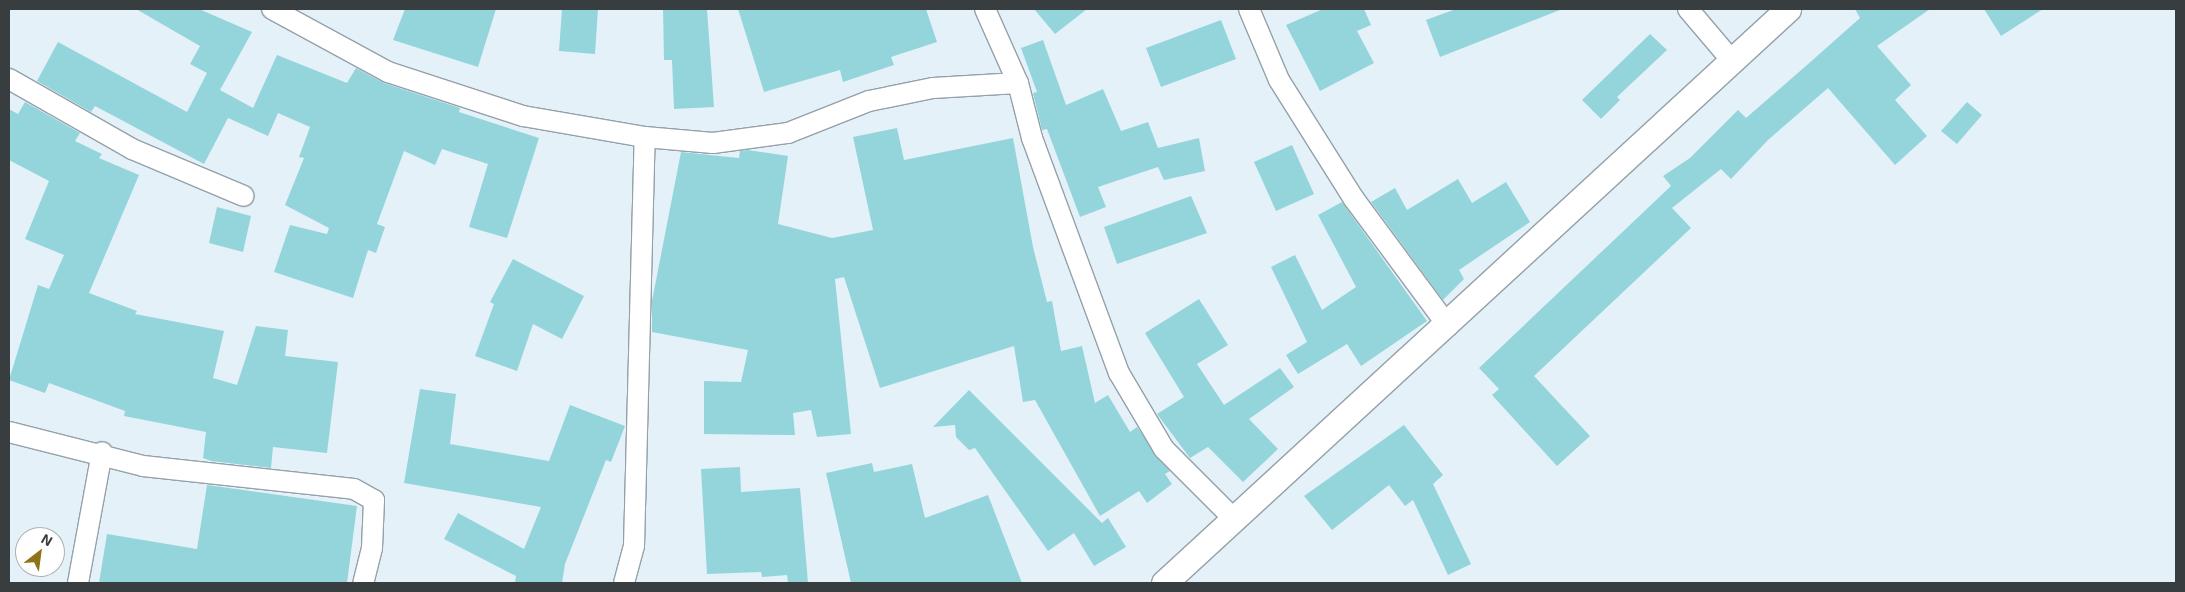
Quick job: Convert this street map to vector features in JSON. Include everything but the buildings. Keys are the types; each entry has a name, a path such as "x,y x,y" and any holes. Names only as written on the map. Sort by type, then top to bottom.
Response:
{"street":[{"path":"272,9 388,72 523,116 645,137 713,143 788,133 869,101 933,88 1018,83"},
{"path":"985,9 1018,83 1032,138 1119,373 1164,449 1235,520"},
{"path":"1249,9 1289,96 1354,199 1448,326"},
{"path":"1688,9 1733,62"},
{"path":"1164,583 1448,326 1788,9"},
{"path":"9,79 132,149 244,196"},
{"path":"624,583 634,546 645,137"},
{"path":"9,432 102,452 144,466 354,489 374,500 372,548 364,583"},
{"path":"78,583 102,452"}]}
